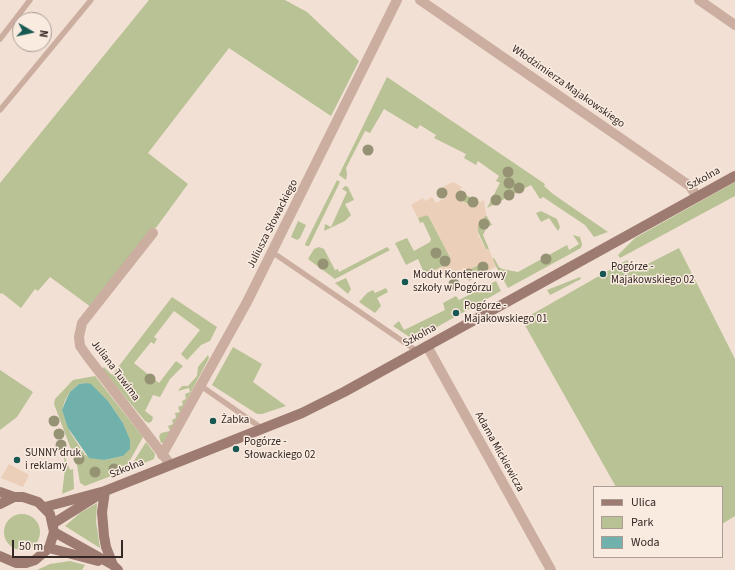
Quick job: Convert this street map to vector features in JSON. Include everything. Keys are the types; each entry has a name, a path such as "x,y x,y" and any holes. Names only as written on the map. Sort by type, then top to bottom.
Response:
{"street":[{"name":"Juliusza Słowackiego","path":"162,455 247,302 397,0"},
{"name":"Włodzimierza Majakowskiego","path":"420,0 690,186 697,197"},
{"path":"699,0 735,25"},
{"name":"Szkolna","path":"45,507 105,491 170,464 263,429 324,402 735,176"},
{"name":"Juliana Tuwima","path":"153,233 82,323 79,337 80,346 87,356 170,464"},
{"name":"Adama Mickiewicza","path":"427,346 551,570"},
{"name":"Szkolna","path":"54,528 105,491"},
{"name":"Szkolna","path":"105,491 102,512 104,536 106,547 116,567"},
{"path":"0,492 14,497 31,498 45,507 54,528 116,567"},
{"path":"0,504 14,497"},
{"path":"0,556 24,567 49,548 54,528"},
{"path":"49,548 116,567"}],"lane":[{"path":"0,39 30,0"},
{"path":"0,110 91,0"},
{"path":"272,252 417,351"},
{"path":"201,386 263,429"}],"green space":[{"path":"149,0 285,0 307,12 359,61 331,116 229,48 148,153 188,184 158,225 91,307 50,277 38,291 35,289 21,308 2,293 0,294 0,183"},
{"path":"387,77 545,184 544,186 553,194 608,232 594,237 585,225 543,197 540,199 531,185 487,208 500,183 496,181 499,176 478,161 476,165 464,158 466,154 434,138 436,135 420,125 417,129 384,109 370,133 365,131 346,168 346,180 339,175"},
{"path":"337,180 340,182 309,246 306,246 305,244"},
{"path":"735,182 735,196 620,258 618,255 635,238"},
{"path":"345,186 348,187 354,200 345,204 351,215 345,221 324,231 325,224 331,227 347,192 342,189"},
{"path":"460,191 476,201 470,205 459,199 458,195"},
{"path":"541,211 557,219 560,227 558,231 549,218 541,222 536,213"},
{"path":"426,214 451,259 449,263 425,275 418,259 406,265 395,243 407,238 414,251 430,242 431,239 423,222 420,223 418,218"},
{"path":"486,215 492,225 487,227 483,235 489,249 486,249 477,230 479,223"},
{"path":"298,221 306,225 300,238 297,240 291,237"},
{"path":"573,235 580,237 582,244 581,248 508,288 492,259 494,258 499,267 502,269 518,272 567,245 569,250 579,244"},
{"path":"319,247 324,249 335,270 338,269 339,272 387,247 390,250 335,279 308,259 314,249"},
{"path":"679,248 735,359 735,516 723,523 723,486 615,486 522,320 627,260 634,271"},
{"path":"482,263 487,271 469,281 467,271"},
{"path":"580,277 581,279 550,295 547,290"},
{"path":"346,278 351,289 348,294 335,283"},
{"path":"496,281 501,291 414,340 393,326 399,321 404,330 445,310 443,303 456,296 459,300"},
{"path":"386,288 388,292 377,298 381,306 375,313 359,302 367,293 373,290 375,293"},
{"path":"172,297 217,327 210,341 201,345 187,360 181,354 200,330 174,311 154,337 157,339 154,344 151,342 134,363 159,383 176,361 183,366 170,379 160,397 153,395 145,411 153,417 152,421 149,423 145,421 102,369 104,367 112,375"},
{"path":"233,347 262,364 253,382 286,406 262,414 257,414 212,385"},
{"path":"208,355 209,358 164,443 161,443 159,436 161,433 170,431 168,426 173,424 172,420 176,418 175,413 180,412 178,407 183,405 182,401 186,399 185,394 190,392 189,388 178,391 182,386 188,386 197,376 198,367"},
{"path":"0,370 33,392 17,417 0,430"},
{"path":"95,376 143,437 124,471 85,486 80,483 77,465 54,404 55,399 73,380","holes":["86,383 108,401 123,423 126,431 123,456 104,460 85,455 70,432 62,410 65,400 70,392 79,384"]},
{"path":"146,442 155,454 154,459 129,469"},
{"path":"64,455 70,470 73,469 74,489 62,494 65,469"},
{"path":"97,503 96,521 100,548 65,526 80,513"},
{"path":"22,514 32,517 37,522 40,532 37,542 32,547 22,550 12,547 7,542 4,532 7,522 12,517"},
{"path":"70,561 85,565 82,570 37,570 50,564"}],"shaded area":[{"path":"453,182 462,187 458,195 459,199 470,205 476,201 480,202 484,200 486,215 478,226 478,235 486,249 489,249 496,267 487,271 482,263 467,271 466,274 456,280 449,272 438,277 435,270 449,263 451,259 428,215 418,218 411,205 423,198 425,201 432,197 436,203 438,202 447,197 443,187"},
{"path":"9,464 29,475 23,487 1,478"}],"water":[{"path":"79,384 91,384 108,401 123,423 130,440 130,449 123,456 104,460 89,458 68,428 62,410 66,400 70,392"}],"place":[{"name":"Pogórze - Majakowskiego 02","path":"603,274"},
{"name":"Moduł Kontenerowy szkoły w Pogórzu","path":"405,282"},
{"name":"Pogórze - Majakowskiego 01","path":"456,313"},
{"name":"Żabka","path":"213,421"},
{"name":"Pogórze - Słowackiego 02","path":"236,449"},
{"name":"SUNNY druk i reklamy","path":"17,460"}]}
